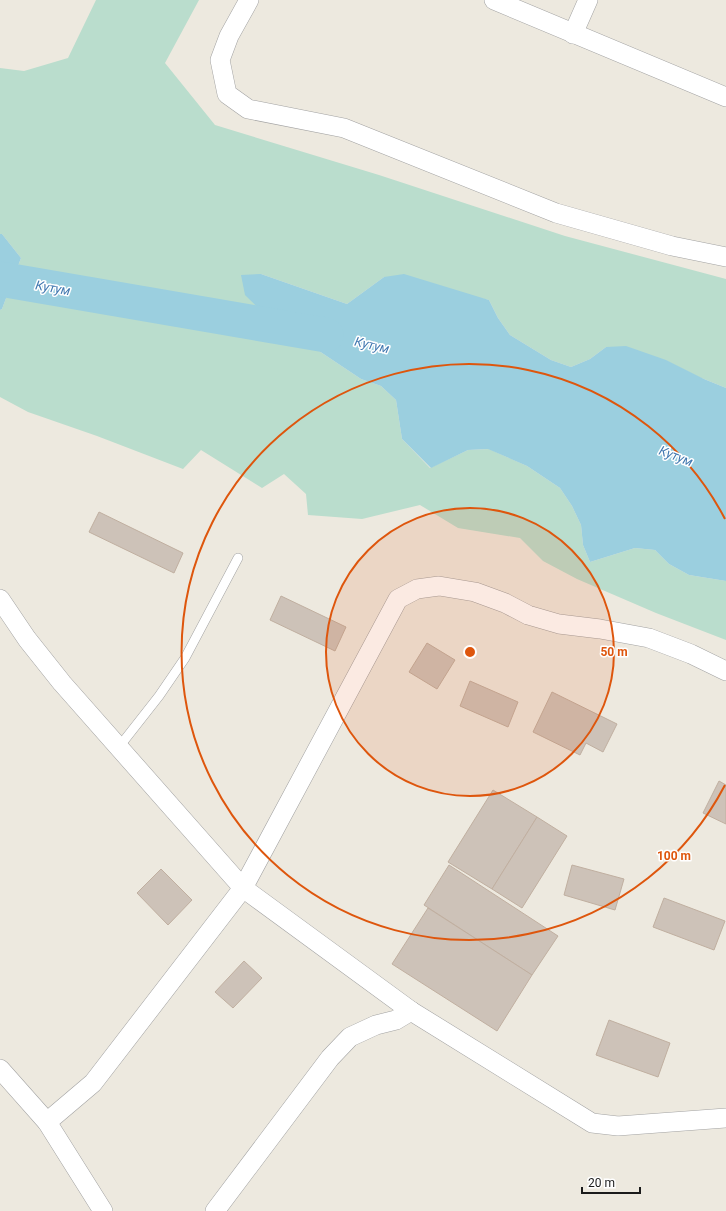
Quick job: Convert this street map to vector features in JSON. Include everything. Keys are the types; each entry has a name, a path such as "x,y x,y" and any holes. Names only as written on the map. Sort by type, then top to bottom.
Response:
{"street":[{"path":"249,0 229,36 220,60 227,94 248,109 344,128 556,213 672,246 726,257"},
{"path":"494,0 726,97"},
{"path":"574,34 588,0"},
{"path":"47,1122 93,1083 243,888 398,599 417,589 439,586 475,592 504,603 528,615 551,622 649,638 691,654 726,671"},
{"path":"0,599 27,639 62,683 243,888 411,1011 592,1123 618,1126 726,1118"},
{"path":"216,1211 330,1058 350,1037 376,1025 396,1020 411,1011"},
{"path":"0,1069 47,1122 103,1211"}],"lane":[{"path":"119,747 159,696 185,658 238,558"}],"green space":[{"path":"96,0 199,0 165,63 215,125 379,175 565,236 726,279 726,388 704,379 606,347 590,359 571,367 551,360 510,335 498,318 489,300 384,277 347,304 261,274 289,338 310,345 361,379 381,386 396,400 402,439 430,468 468,450 489,449 527,466 560,488 572,506 581,525 583,545 590,562 635,548 655,550 669,564 689,575 726,581 726,640 656,613 577,579 543,561 520,538 458,528 420,505 362,519 308,515 306,494 284,474 262,488 201,450 183,469 97,436 28,412 0,397 0,310 2,309 21,258 2,234 0,234 0,68 24,71 68,58"}],"water":[{"path":"0,234 2,234 21,258 2,309 0,310"},
{"path":"261,274 347,304 384,277 404,274 489,300 498,318 510,335 551,360 571,367 590,359 606,347 626,346 666,360 726,388 726,581 689,575 669,564 655,550 635,548 590,562 583,545 581,525 572,506 560,488 527,466 488,449 468,450 431,468 402,439 396,400 381,386 361,379 310,345 289,338 245,295 241,275"}],"building":[{"path":"99,512 183,553 174,573 89,532"},
{"path":"281,596 346,627 335,651 270,620"},
{"path":"427,643 455,660 437,689 409,672"},
{"path":"470,681 518,702 508,727 460,706"},
{"path":"552,692 617,724 603,752 586,743 580,755 533,732"},
{"path":"719,781 726,785 726,824 703,813"},
{"path":"493,790 537,817 492,889 448,862"},
{"path":"537,817 567,836 522,908 492,889"},
{"path":"449,865 558,936 532,975 424,905"},
{"path":"572,865 624,879 615,910 564,895"},
{"path":"161,869 192,900 168,925 137,893"},
{"path":"664,898 725,921 714,950 653,927"},
{"path":"428,908 532,975 497,1031 392,964"},
{"path":"244,961 262,978 233,1008 215,992"},
{"path":"609,1020 670,1043 658,1077 596,1055"}],"waterway":[{"name":"Кутум","path":"0,279 326,335"}]}
